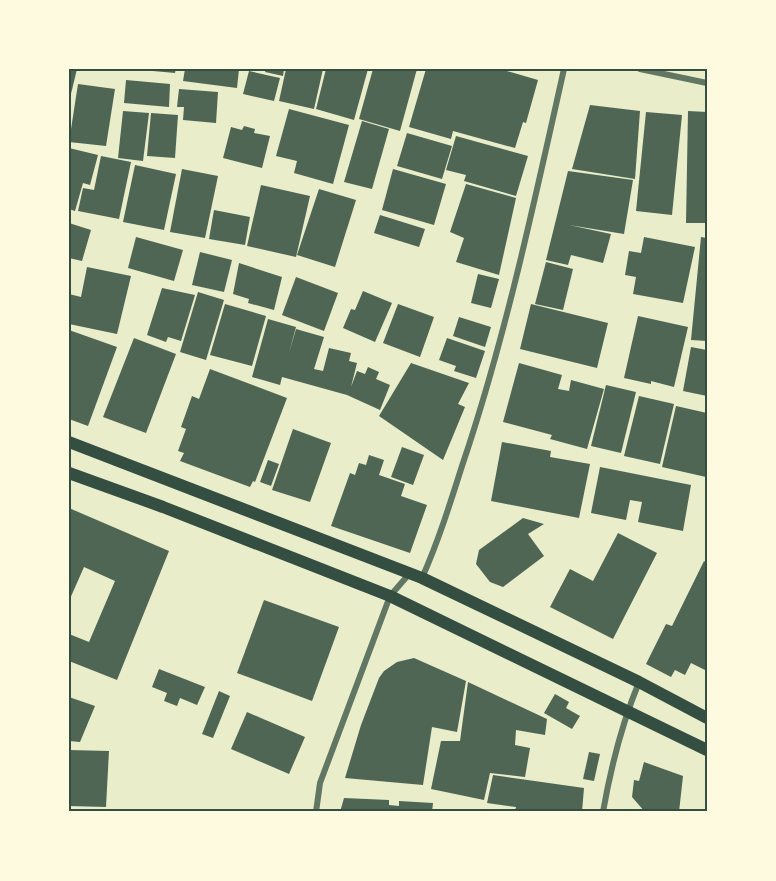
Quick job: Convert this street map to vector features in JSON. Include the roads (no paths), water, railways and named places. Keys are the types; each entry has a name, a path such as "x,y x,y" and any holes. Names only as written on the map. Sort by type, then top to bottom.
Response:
{"main road":[{"path":"69,442 422,578 639,682 707,718"},
{"path":"69,473 163,507 390,596 707,750"}],"street":[{"path":"422,578 433,553 482,408 518,278 564,69"},
{"path":"640,69 707,83"},
{"path":"316,812 320,783 390,596 410,573"},
{"path":"603,812 611,764 627,711 639,682"}]}
